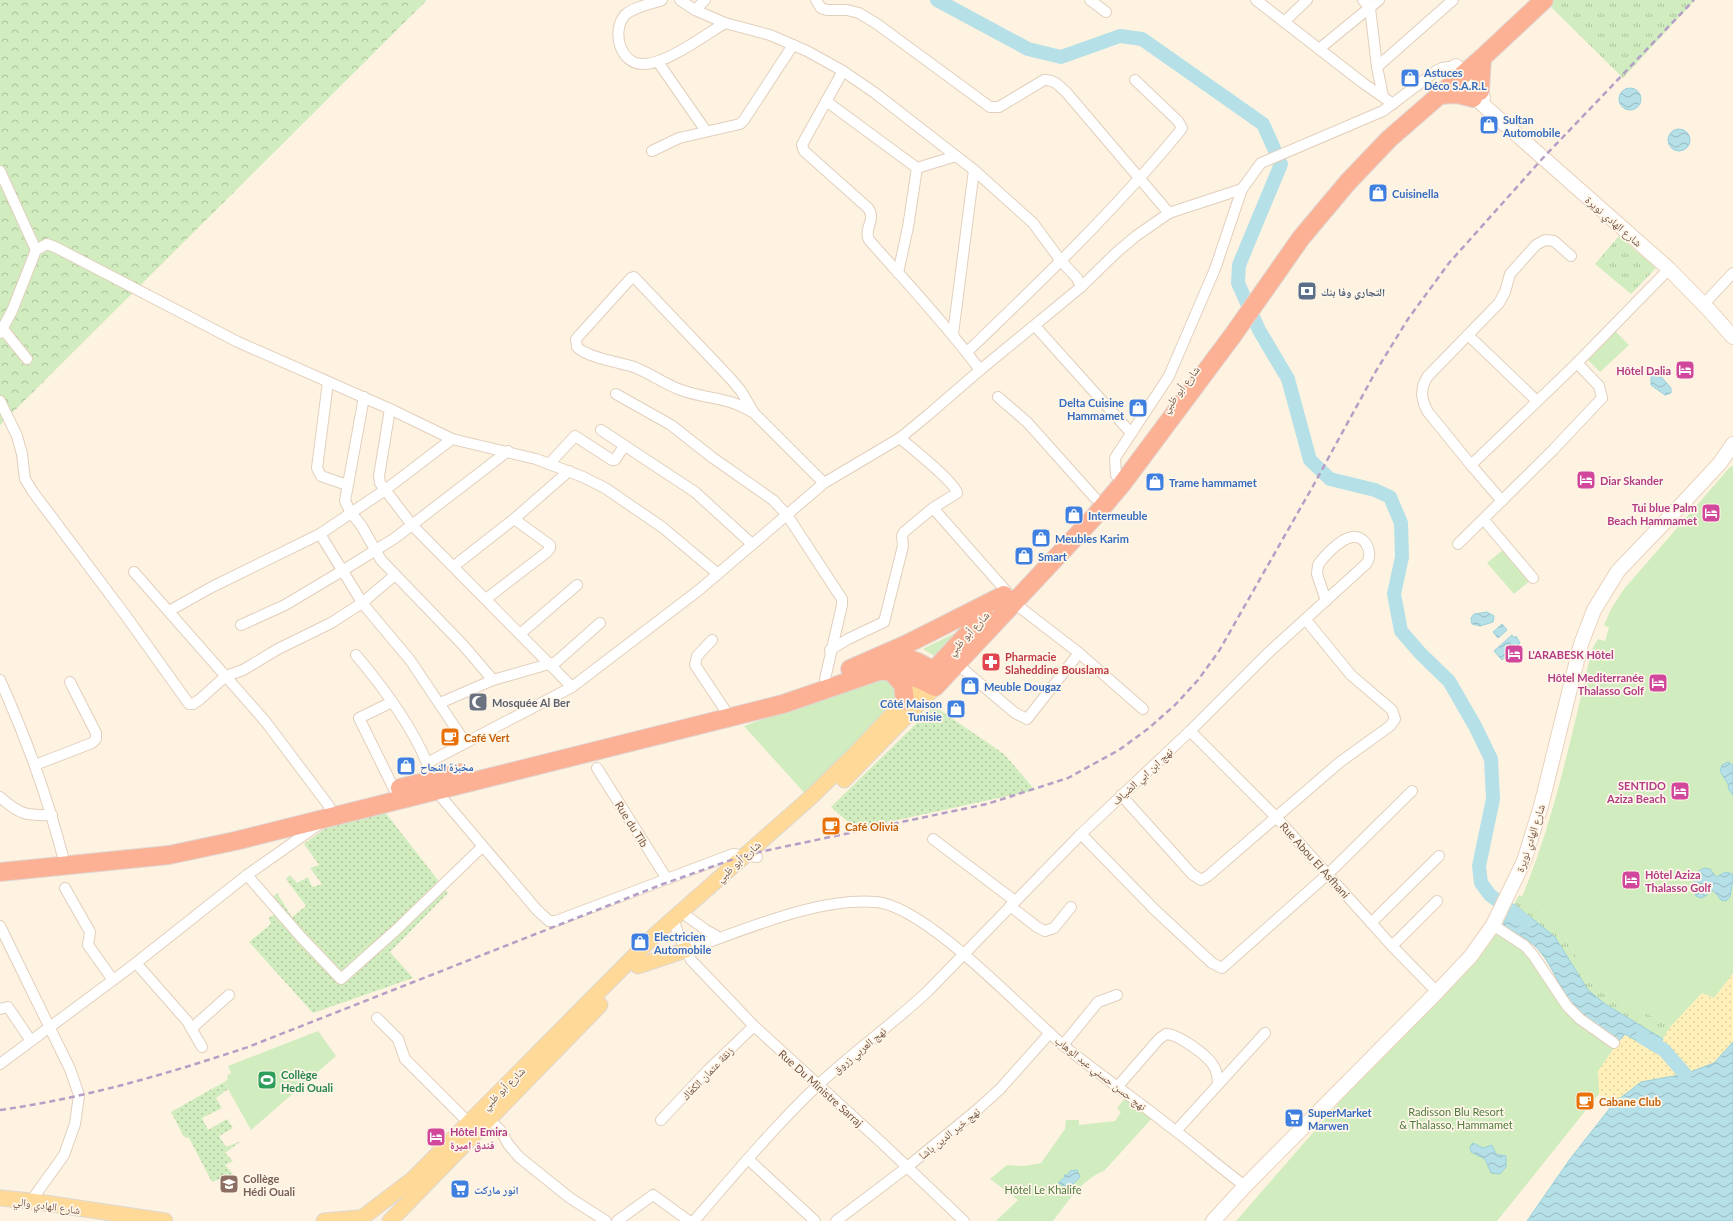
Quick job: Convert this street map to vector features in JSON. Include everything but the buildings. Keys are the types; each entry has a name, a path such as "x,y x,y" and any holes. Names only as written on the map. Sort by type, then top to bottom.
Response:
{"highway":[{"path":"1252,301 1293,232 1340,174 1387,124 1453,73 1526,0"},
{"path":"1233,327 1301,238 1348,182 1389,139 1438,95 1453,73 1482,58 1544,0"},
{"path":"1438,95 1476,94 1482,58"},
{"name":"شارع أبو ظبي","path":"934,679 1089,508 1095,498 1116,475 1233,327"},
{"name":"شارع أبو ظبي","path":"934,679 957,664 1008,596 1095,516 1122,484 1233,327"},
{"path":"0,863 170,844 330,811 394,789 432,778 725,710 825,679 875,659 1008,596"},
{"path":"875,659 890,656 910,658 934,679"},
{"path":"0,872 169,855 235,841 432,778 783,704 867,674 891,671 934,679"},
{"path":"891,671 903,685 905,701"}],"main road":[{"name":"شارع أبو ظبي","path":"751,856 905,701 934,679"},
{"name":"شارع أبو ظبي","path":"390,1221 489,1119 512,1088 626,963 680,919 751,856 846,777 934,679"},
{"name":"شارع أبو ظبي","path":"362,1219 413,1179 469,1123 512,1088 638,966 680,919"},
{"path":"638,966 686,950"},
{"name":"شارع الهادي والي","path":"0,1198 32,1201 165,1221"},
{"path":"324,1221 362,1219"}],"street":[{"path":"662,0 636,9 626,15 618,30 621,47 629,59 636,64 658,62 725,23"},
{"path":"680,0 695,10 725,23 770,35 793,44 822,58 875,93 974,170 1033,224 1061,261 1077,278 1082,287"},
{"path":"695,10 705,0"},
{"path":"816,0 821,8 827,10 847,10 859,13 877,24 990,107 999,107 1044,80 1050,79 1054,81 1066,92 1169,213"},
{"path":"1090,0 1106,12"},
{"path":"1256,0 1363,83 1393,104"},
{"path":"1284,22 1307,0"},
{"path":"1363,0 1370,8 1377,67 1383,96"},
{"path":"1319,49 1379,0"},
{"path":"1377,67 1453,0"},
{"path":"652,151 679,138 706,131 733,127 744,120 793,44"},
{"path":"658,62 706,131"},
{"path":"1116,475 1115,458 1160,390 1174,365 1215,269 1242,189 1261,163 1383,111 1436,70 1453,73"},
{"path":"843,71 802,145 804,152 868,208 872,218 867,233 868,240 954,334 980,370"},
{"name":"شارع الهادي نويرة","path":"1453,73 1542,159 1624,228 1669,269 1704,304 1733,337"},
{"path":"967,352 1061,261 1140,179 1182,128 1178,121 1135,80"},
{"path":"826,101 918,168"},
{"path":"918,168 956,156"},
{"path":"898,273 908,228 918,168"},
{"path":"954,334 974,170"},
{"path":"0,172 36,250"},
{"path":"432,778 465,742 572,687 646,632 718,574 824,483 900,438 980,370 1082,287 1117,252 1136,236 1169,213 1242,189"},
{"path":"1502,501 1428,412 1422,395 1423,386 1427,377 1499,303 1505,292 1510,274 1536,245 1545,240 1554,240 1571,256"},
{"path":"27,359 2,331 36,250 47,244 238,342 390,408 452,439 508,451 549,464 605,488 662,527 718,574"},
{"path":"1471,465 1578,363 1669,269"},
{"path":"1704,304 1733,273"},
{"path":"754,413 731,401 691,393 633,367 585,353 577,347 576,339 631,278 636,278 735,383 754,413 824,483"},
{"path":"1035,326 1131,433"},
{"path":"1468,335 1537,401"},
{"path":"1458,544 1484,520 1597,405 1602,398 1599,386 1578,363"},
{"path":"328,382 317,468 321,476 347,485"},
{"path":"616,394 689,438 714,458 773,500 787,515 842,599 842,605 830,650 825,679"},
{"path":"364,397 345,501 350,513 361,525 375,550 396,575 463,644 493,680"},
{"path":"998,397 1027,422 1095,498"},
{"path":"0,401 17,436 22,454 25,479 32,492 126,616 189,704 193,704 199,700 226,676 243,670 278,649 331,623 362,603 396,575"},
{"path":"390,408 379,476 380,483 384,490 412,525 572,687"},
{"path":"601,430 695,492 752,544"},
{"path":"549,464 575,436 612,460 615,460 624,446"},
{"path":"830,650 848,639 884,622 903,546 902,536 904,532 933,508 956,494 956,490 944,476 900,438"},
{"path":"169,611 320,534 384,490 452,439"},
{"name":"شارع الهادي نويرة","path":"1720,463 1733,444"},
{"path":"241,625 285,604 375,550 412,525 508,451"},
{"name":"شارع الهادي نويرة","path":"1213,1221 1245,1186 1471,956 1494,923 1513,887 1524,861 1535,827 1581,644 1594,610 1618,571 1720,463 1733,452"},
{"path":"454,566 514,519 569,472"},
{"path":"933,508 1008,596 1079,653 1143,709"},
{"path":"486,599 550,548 550,545 514,519"},
{"path":"1484,520 1533,578"},
{"path":"320,534 362,603 410,660 465,742"},
{"name":"نهج ابن ابي الضياف","path":"963,954 1081,834 1190,731 1268,653 1306,620 1326,601 1369,559 1369,550 1361,539 1356,537 1346,538 1318,565 1317,574 1326,601"},
{"path":"0,1064 136,963 330,811 265,721 134,572"},
{"path":"520,634 577,585"},
{"path":"1121,796 1192,874 1201,880 1208,876 1340,762 1384,733 1395,719 1392,710 1351,675 1306,620"},
{"path":"440,703 493,680 550,665 558,661 600,623"},
{"path":"712,640 697,656 695,665 725,710"},
{"path":"957,664 1015,713 1027,719 1079,653"},
{"path":"356,655 392,702 415,739 432,778 482,847 537,910 552,922 733,854 751,856"},
{"path":"0,680 35,765 52,815 63,856"},
{"path":"35,765 92,743 96,739 96,733 70,682"},
{"path":"392,702 359,718 394,789"},
{"name":"Rue Abou El Asfhani","path":"1190,731 1276,816 1392,946 1437,992"},
{"name":"Rue du Tib","path":"597,768 667,879"},
{"path":"1081,834 1155,910 1219,968 1226,966 1328,874 1412,791"},
{"path":"0,797 21,813 32,816 52,815"},
{"path":"933,839 1013,904 1037,927 1045,931 1054,928 1071,907"},
{"path":"247,875 301,937 341,978 396,930 482,847"},
{"path":"1371,923 1439,856"},
{"path":"65,888 90,932 88,945 113,980"},
{"name":"نهج حسن حسني عبد الوهاب","path":"686,950 792,914 832,904 856,901 878,902 910,913 963,954 1063,1045 1118,1086 1245,1186"},
{"path":"1392,946 1437,901"},
{"path":"680,919 720,938"},
{"name":"Rue Du Ministre Sarraj","path":"680,919 686,950 691,960 754,1026 817,1086 882,1143 906,1168 964,1221"},
{"path":"1494,923 1525,946 1533,955 1567,1006 1580,1019 1614,1043"},
{"path":"0,926 49,1029 70,1069 79,1095 75,1124 64,1155 32,1201"},
{"name":"نهج العربي زروق","path":"694,1221 779,1124 817,1086 906,1012 963,954"},
{"path":"136,963 192,1028 202,1047"},
{"path":"1063,1045 1098,1002 1117,995"},
{"path":"192,1028 229,996"},
{"path":"0,1009 8,1007 31,1041"},
{"path":"377,1018 398,1039 405,1059 469,1123"},
{"name":"زنقة عثمان الكعّاك","path":"661,1120 708,1070 754,1026"},
{"name":"نهج خير الدين باشا","path":"836,1221 906,1168 1000,1089 1050,1033"},
{"path":"1176,1131 1265,1033"},
{"path":"1118,1086 1159,1038 1166,1034 1175,1035 1207,1057 1215,1069 1218,1084"},
{"path":"489,1119 501,1131 508,1144 519,1157 570,1198 606,1221"},
{"path":"748,1159 815,1221"},
{"path":"617,1221 653,1195 689,1221"}],"green space":[{"path":"0,0 427,0 0,425"},
{"path":"1548,0 1695,0 1623,78 1546,2"},
{"path":"1619,236 1656,268 1631,294 1595,264"},
{"path":"1615,331 1629,345 1600,372 1586,358"},
{"path":"1733,466 1733,973 1714,998 1702,993 1671,1026 1607,994 1592,983 1557,923 1532,901 1522,897 1534,867 1553,806 1570,743 1592,649 1598,639 1605,641 1609,628 1604,625 1611,609 1624,589 1730,467"},
{"path":"1504,549 1531,580 1514,594 1487,563"},
{"path":"977,622 941,660 923,649"},
{"path":"896,671 906,690 809,798 744,726"},
{"path":"934,706 1004,754 1035,790 856,829 831,807"},
{"path":"381,807 448,893 390,952 413,978 313,1013 249,942 271,924 269,918 275,914 267,904 277,893 292,917 306,906 286,879 290,875 297,883 308,877 312,887 322,884 310,868 319,865 304,844 327,827"},
{"path":"1519,895 1532,901 1557,923 1592,983 1607,994 1671,1026 1663,1039 1605,1004 1588,990 1555,937 1514,904"},
{"name":"Radisson Blu Resort & Thalasso, Hammamet","path":"1492,927 1515,937 1571,1008 1619,1041 1598,1071 1599,1094 1497,1221 1236,1221"},
{"name":"Collège Hedi Ouali","path":"318,1031 336,1056 251,1130 224,1082 228,1079 227,1076 231,1073 228,1066"},
{"path":"224,1082 228,1089 216,1098 222,1108 202,1118 208,1130 227,1119 233,1128 219,1136 226,1147 241,1141 225,1153 233,1161 225,1165 233,1174 212,1182 189,1138 184,1137 171,1112"},
{"name":"Hôtel Le Khalife","path":"1126,1097 1154,1116 1104,1171 1096,1174 1082,1185 1053,1221 996,1221 1018,1200 990,1179 1007,1165 1024,1166 1041,1163 1065,1129 1066,1120 1079,1120 1079,1125 1115,1121 1121,1112 1117,1108"}],"sand":[{"path":"1733,973 1733,1042 1714,1063 1685,1074 1641,1082 1614,1103 1599,1094 1598,1071 1625,1033 1655,1052 1671,1026 1702,993 1714,998"}],"water":[{"path":"1630,88 1638,91 1641,99 1638,107 1630,110 1622,107 1619,99 1622,91"},
{"path":"1679,129 1687,132 1690,140 1687,148 1679,151 1671,148 1668,140 1671,132"},
{"path":"1658,373 1671,388 1671,393 1665,395 1651,385 1651,376"},
{"path":"1487,612 1494,616 1493,622 1480,626 1472,624 1471,618 1474,614"},
{"path":"1502,624 1507,630 1498,638 1493,632"},
{"path":"1512,635 1514,638 1516,636 1520,643 1502,660 1494,651"},
{"path":"1728,762 1733,765 1733,795 1720,771 1722,765"},
{"path":"1704,868 1710,869 1716,877 1725,873 1732,874 1733,879 1730,897 1726,901 1721,900 1714,891 1710,891 1707,895 1701,898 1696,896 1694,887 1696,875 1697,872"},
{"path":"1514,904 1555,937 1588,990 1605,1004 1663,1039 1655,1052 1625,1034 1619,1041 1594,1024 1573,1005 1540,951 1527,939 1502,926"},
{"path":"1733,1042 1733,1221 1527,1221 1570,1159 1614,1103 1641,1082 1685,1074 1714,1063"},
{"path":"1473,1143 1483,1148 1492,1145 1496,1154 1506,1156 1506,1167 1500,1174 1491,1173 1485,1159 1471,1152 1470,1147"},
{"path":"1077,1170 1080,1177 1073,1184 1067,1186 1068,1188 1058,1183 1065,1177 1064,1175 1068,1175 1070,1171"}],"waterway":[{"path":"937,0 1028,49 1061,57 1120,36 1142,39 1263,124 1281,164 1239,265 1238,283 1259,330 1288,379 1310,460 1330,479 1375,490 1390,497 1401,523 1402,557 1394,594 1401,631 1421,654 1449,681 1475,726 1491,759 1493,799 1479,866 1481,883 1490,895 1526,922"},
{"path":"1642,1037 1664,1050 1685,1074"}],"railway":[{"path":"0,1110 94,1092 156,1076 218,1057 248,1047 663,884 745,855 987,804 1068,778 1119,750 1149,728 1175,705 1198,680 1219,651 1313,486 1376,371 1408,319 1449,263 1542,159 1694,0"}],"place":[{"name":"Astuces Déco S.A.R.L","path":"1410,78"},
{"name":"Sultan Automobile","path":"1489,125"},
{"name":"Cuisinella","path":"1378,193"},
{"name":"التجاري وفا بنك","path":"1307,291"},
{"name":"Hôtel Dalia","path":"1685,370"},
{"name":"Delta Cuisine Hammamet","path":"1138,408"},
{"name":"Diar Skander","path":"1586,480"},
{"name":"Trame hammamet","path":"1155,482"},
{"name":"Tui blue Palm Beach Hammamet","path":"1711,513"},
{"name":"Intermeuble","path":"1074,515"},
{"name":"Meubles Karim","path":"1041,538"},
{"name":"Smart","path":"1024,556"},
{"name":"L'ARABESK Hôtel","path":"1514,654"},
{"name":"Pharmacie Slaheddine Bouslama","path":"991,662"},
{"name":"Hôtel Mediterranée Thalasso Golf","path":"1658,683"},
{"name":"Meuble Dougaz","path":"970,686"},
{"name":"Mosquée Al Ber","path":"478,702"},
{"name":"Côté Maison Tunisie","path":"956,709"},
{"name":"Café Vert","path":"450,737"},
{"name":"مخبزة النجاح","path":"406,766"},
{"name":"SENTIDO Aziza Beach","path":"1680,791"},
{"name":"Café Olivia","path":"831,826"},
{"name":"Hôtel Aziza Thalasso Golf","path":"1631,880"},
{"name":"Electricien Automobile","path":"640,942"},
{"name":"Collège Hedi Ouali","path":"267,1080"},
{"name":"Cabane Club","path":"1585,1101"},
{"name":"SuperMarket Marwen","path":"1294,1118"},
{"name":"Hôtel Emira فندق اميرة","path":"436,1137"},
{"name":"Collège Hédi Ouali","path":"229,1184"},
{"name":"انور ماركت","path":"460,1189"}]}
